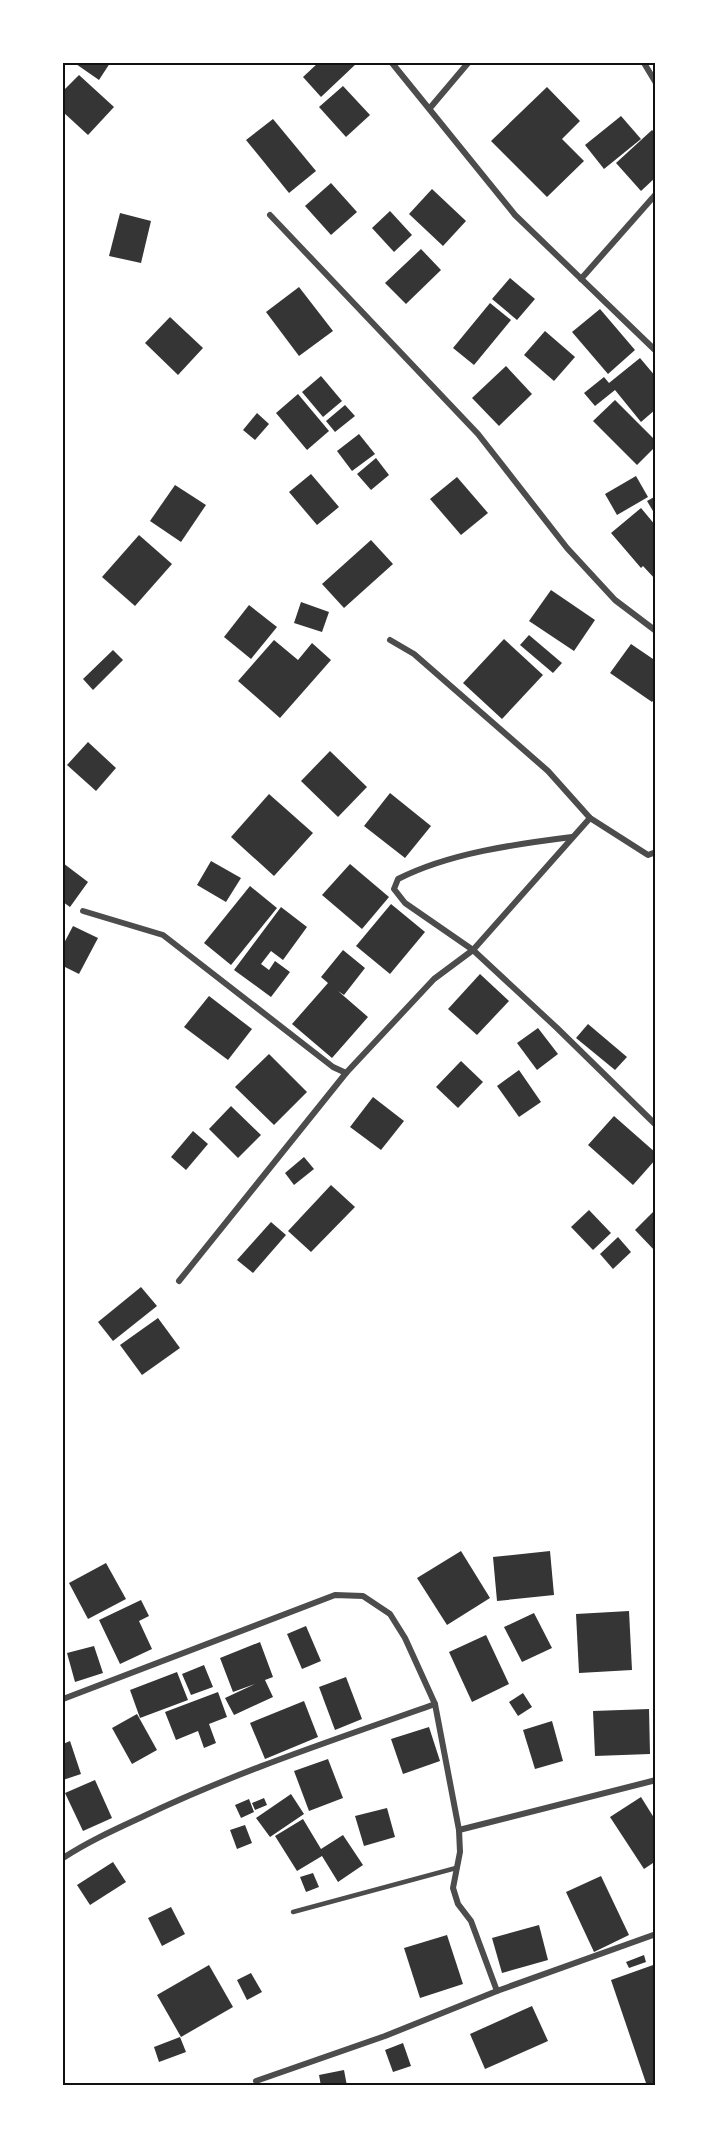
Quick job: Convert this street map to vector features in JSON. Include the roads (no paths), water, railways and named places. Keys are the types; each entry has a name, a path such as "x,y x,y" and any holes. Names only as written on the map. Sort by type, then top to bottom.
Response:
{"street":[{"path":"392,63 514,215 656,351"},
{"path":"430,108 468,63"},
{"path":"644,63 656,83"},
{"path":"581,279 656,194"},
{"path":"270,215 478,434 567,548 615,600 656,631"},
{"path":"390,639 414,654 548,771 590,818 648,855 656,852"},
{"path":"179,1281 346,1073 434,978 473,950 590,818"},
{"path":"573,837 507,845 415,870 398,879 394,889 405,903 473,950 656,1125"},
{"path":"83,911 163,935 333,1067 346,1073"},
{"path":"63,1699 192,1652 335,1595 363,1596 390,1614 405,1638 435,1704 459,1830 460,1852 453,1888 458,1904 471,1921 497,1991"},
{"path":"63,1858 83,1845 183,1797 280,1758 435,1704"},
{"path":"459,1830 656,1780"},
{"path":"256,2081 385,2036 497,1991 656,1934"}],"lane":[{"path":"293,1912 456,1868"}]}
